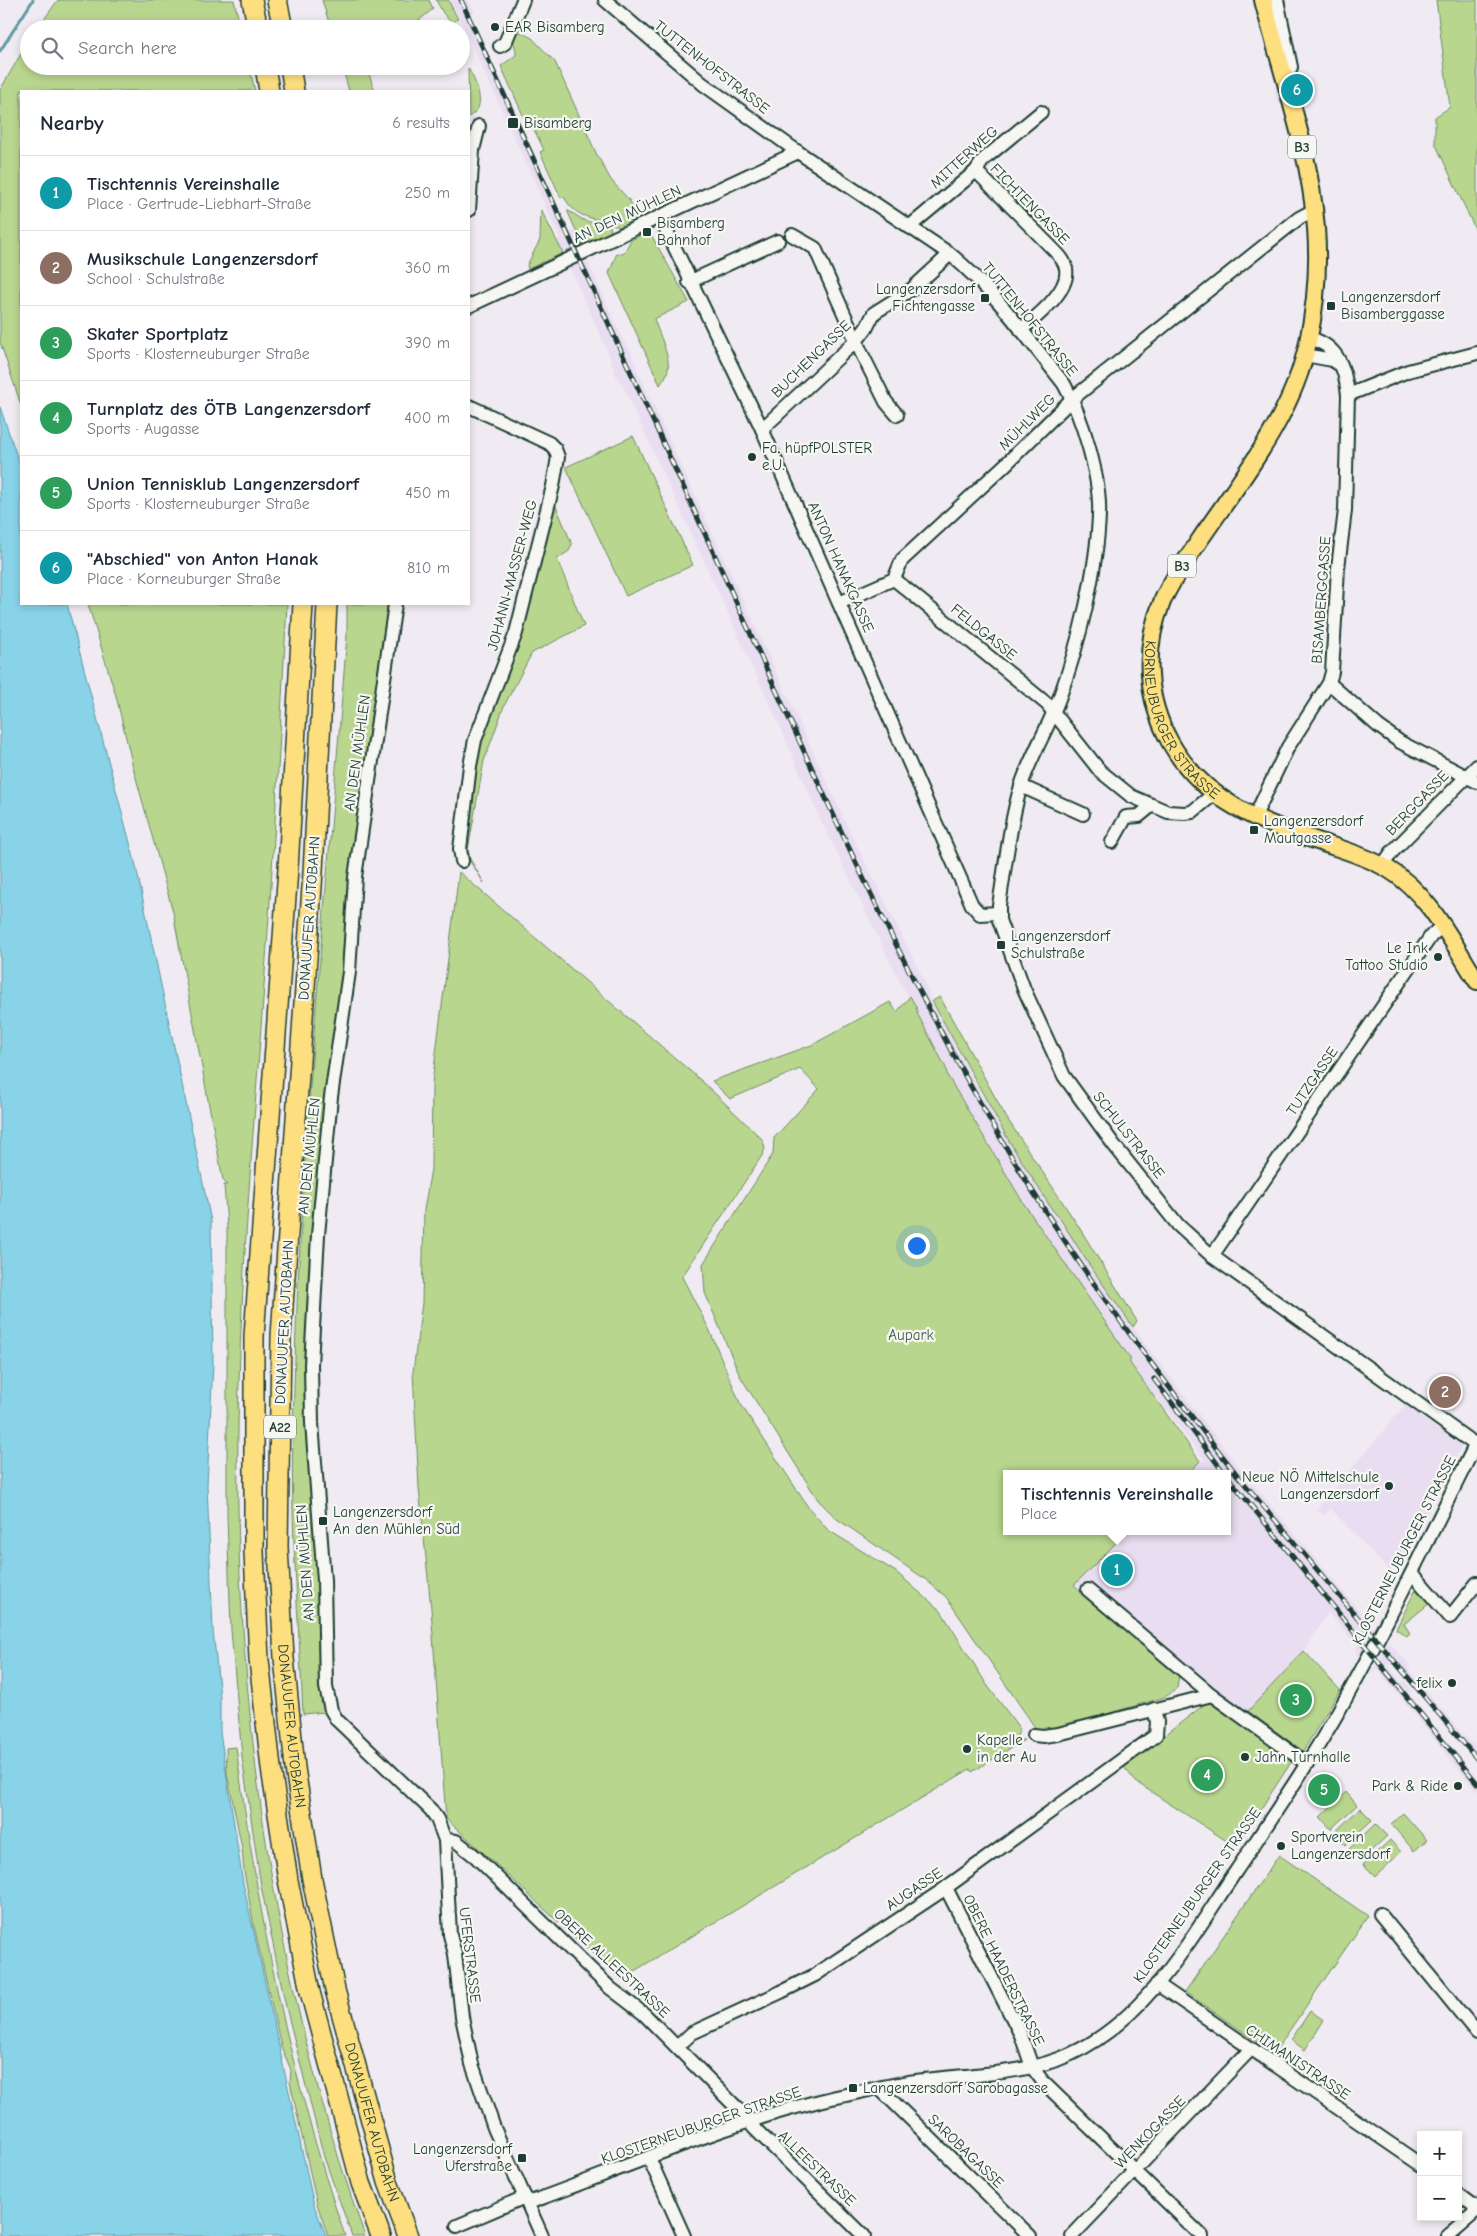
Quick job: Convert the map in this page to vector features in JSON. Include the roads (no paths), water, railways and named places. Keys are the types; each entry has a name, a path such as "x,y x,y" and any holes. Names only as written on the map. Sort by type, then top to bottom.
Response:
{"highway":[{"path":"252,0 256,20"},
{"path":"277,0 281,20"},
{"path":"266,75 269,90"},
{"path":"291,75 294,90"},
{"name":"DONAUUFER AUTOBAHN","path":"303,605 288,869 254,1336 254,1562 259,1660 271,1768 288,1880 310,1992 361,2182 381,2236"},
{"name":"DONAUUFER AUTOBAHN","path":"327,605 312,882 281,1336 278,1547 284,1658 294,1758 312,1879 335,1990 388,2182 408,2236"}],"main road":[{"name":"KORNEUBURGER STRASSE","path":"1263,0 1303,154 1314,210 1317,279 1309,338 1296,385 1278,420 1168,588 1154,627 1150,651 1152,693 1157,712 1175,750 1195,776 1215,793 1254,818 1382,866 1400,877 1420,896 1442,926 1477,981"}],"street":[{"path":"500,46 505,43 523,0"},
{"name":"TUTTENHOFSTRASSE","path":"605,0 703,84 798,152 950,254 990,291 1064,384 1072,399 1092,460 1100,514 1086,607 1054,712"},
{"name":"KORNEUBURGER STRASSE","path":"1277,0 1291,66 1285,86"},
{"name":"MITTERWEG","path":"909,226 976,171 983,160 1041,112"},
{"path":"470,195 473,150 478,126"},
{"name":"AN DEN MÜHLEN","path":"470,306 798,152"},
{"name":"FICHTENGASSE","path":"976,171 1054,250 1064,264 1066,277 1063,285 1047,308 1021,330"},
{"name":"MÜHLWEG","path":"894,579 902,560 1005,465 1072,399 1299,218 1314,210"},
{"name":"ANTON HANAKGASSE","path":"660,217 762,429 972,905 980,914 998,913"},
{"path":"792,235 815,248 886,402 896,415"},
{"path":"690,282 778,241"},
{"name":"BUCHENGASSE","path":"762,429 857,340 867,327 874,313 912,289 950,254"},
{"name":"BISAMBERGGASSE","path":"1254,818 1288,747 1329,682 1332,672 1338,568 1345,510 1348,395 1340,365 1330,347 1309,338"},
{"path":"1348,395 1408,371 1477,353"},
{"path":"1305,355 1332,360 1340,365"},
{"name":"JOHANN-MASSER-WEG","path":"462,861 460,849 475,740 516,633 553,486 558,457 556,449 549,443 470,406"},
{"path":"840,603 894,579"},
{"name":"FELDGASSE","path":"894,579 1054,712 1100,771 1130,796 1168,812 1192,812 1215,793"},
{"name":"AN DEN MÜHLEN","path":"352,1737 331,1710 326,1687 324,1580 312,1423 311,1364 324,1159 348,981 352,906 396,605"},
{"path":"1329,682 1378,726 1400,742 1472,779"},
{"name":"SCHULSTRASSE","path":"1054,712 1021,786 998,913 1001,928 1024,989 1064,1076 1114,1146 1178,1225 1212,1256 1476,1445"},
{"name":"BERGGASSE","path":"1382,866 1392,852 1472,779 1477,766"},
{"path":"1021,786 1083,814"},
{"path":"1112,842 1126,817 1138,816 1151,806"},
{"name":"TUTZGASSE","path":"1212,1256 1432,936 1442,926"},
{"name":"KLOSTERNEUBURGER STRASSE","path":"457,2226 748,2122 813,2102 913,2082 1032,2067 1060,2059 1096,2040 1140,2004 1157,1984 1196,1930 1306,1763 1340,1708 1413,1574 1476,1445"},
{"path":"1413,1574 1450,1617 1477,1583"},
{"path":"1088,1590 1212,1694 1306,1763"},
{"path":"1034,1735 1058,1734 1212,1694"},
{"name":"AUGASSE","path":"677,2047 692,2033 781,1992 815,1974 946,1888 1156,1735 1157,1722 1154,1709"},
{"name":"UFERSTRASSE","path":"352,1737 431,1810 437,1819 445,1840 450,1935 455,1954 462,2017 472,2064 494,2128 542,2236"},
{"name":"OBERE ALLEESTRASSE","path":"445,1840 456,1841 476,1857 610,1988 644,2014 748,2122"},
{"name":"OBERE HAADERSTRASSE","path":"946,1888 1021,2035 1032,2067 1044,2083 1202,2236"},
{"path":"1380,1914 1477,2033"},
{"name":"CHIMANISTRASSE","path":"1157,1984 1250,2050 1417,2162"},
{"name":"WENKOGASSE","path":"1072,2236 1250,2050"},
{"name":"SAROBAGASSE","path":"879,2088 1030,2236"},
{"name":"ALLEESTRASSE","path":"748,2122 864,2236"},
{"path":"650,2158 684,2236"},
{"path":"1448,2236 1477,2210 1462,2197"}],"water":[{"path":"0,407 20,465 20,605 67,605 135,862 211,1221 213,1363 207,1485 213,1630 220,1697 220,1732 243,1883 314,2205 326,2236 0,2236"}],"waterway":[{"path":"20,20 33,0"},
{"path":"0,51 20,20"}],"railway":[{"path":"461,0 819,785 891,935 968,1082 1062,1238 1148,1359 1238,1476 1477,1759"},
{"path":"1154,1379 1222,1470"},
{"path":"1231,1481 1477,1783"}],"place":[{"name":"EAR Bisamberg","path":"495,27"},
{"name":"\"Abschied\" von Anton Hanak","path":"1297,90"},
{"name":"Bisamberg","path":"513,123"},
{"name":"Bisamberg Bahnhof","path":"647,232"},
{"name":"Langenzersdorf Fichtengasse","path":"985,298"},
{"name":"Langenzersdorf Bisamberggasse","path":"1331,306"},
{"name":"Fa. hüpfPOLSTER e.U.","path":"752,457"},
{"name":"Langenzersdorf Mautgasse","path":"1254,830"},
{"name":"Langenzersdorf Schulstraße","path":"1001,945"},
{"name":"Le Ink Tattoo Studio","path":"1438,957"},
{"name":"Musikschule Langenzersdorf","path":"1445,1392"},
{"name":"Neue NÖ Mittelschule Langenzersdorf","path":"1389,1486"},
{"name":"Langenzersdorf An den Mühlen Süd","path":"323,1521"},
{"name":"Tischtennis Vereinshalle","path":"1117,1570"},
{"name":"felix","path":"1452,1683"},
{"name":"Skater Sportplatz","path":"1296,1700"},
{"name":"Kapelle in der Au","path":"967,1749"},
{"name":"Jahn Turnhalle","path":"1245,1757"},
{"name":"Turnplatz des ÖTB Langenzersdorf","path":"1207,1775"},
{"name":"Park & Ride","path":"1458,1786"},
{"name":"Union Tennisklub Langenzersdorf","path":"1324,1790"},
{"name":"Sportverein Langenzersdorf","path":"1281,1846"},
{"name":"Langenzersdorf Sarobagasse","path":"853,2088"},
{"name":"Langenzersdorf Uferstraße","path":"522,2158"}],"park label":[{"name":"Aupark","path":"911,1335"}]}
